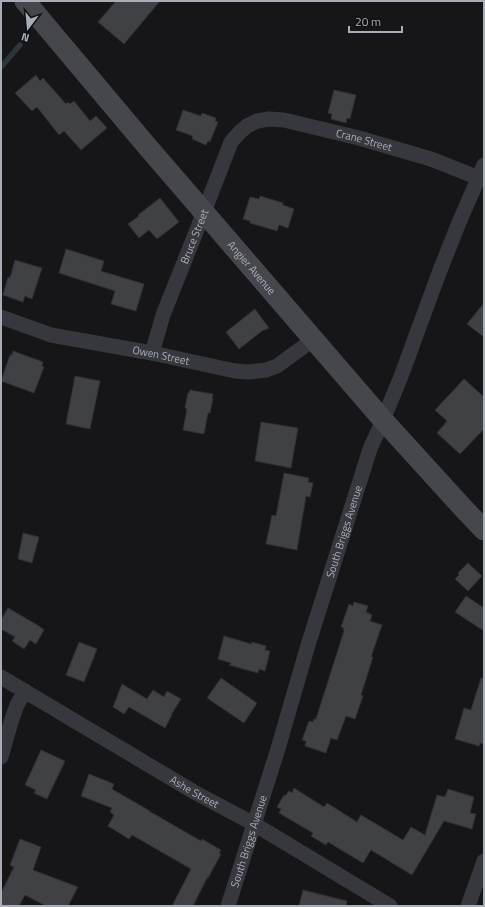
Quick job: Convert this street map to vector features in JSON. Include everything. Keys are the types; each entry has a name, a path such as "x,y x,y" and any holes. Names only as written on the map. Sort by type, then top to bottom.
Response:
{"main road":[{"name":"Angier Avenue","path":"25,1 383,420 464,510 484,530"}],"street":[{"name":"Crane Street","path":"247,126 257,121 269,119 284,120 359,138 431,159 481,171"},
{"name":"Bruce Street","path":"152,353 163,315 231,142 247,126"},
{"name":"South Briggs Avenue","path":"228,906 370,449 400,379 439,273 481,171"},
{"name":"Owen Street","path":"1,317 52,335 152,353 235,371 250,372 266,370 277,366 314,339"},
{"name":"Ashe Street","path":"1,676 194,792 254,824 390,906"},
{"path":"1,757 17,705 25,691"},
{"path":"468,906 484,861"}],"building":[{"path":"116,1 160,1 124,44 98,22"},
{"path":"36,75 40,81 43,78 66,104 68,102 70,104 74,101 90,121 96,116 107,128 81,150 64,131 59,135 37,107 32,111 15,93"},
{"path":"334,90 356,95 350,119 347,118 346,123 331,119 332,114 328,113"},
{"path":"183,110 201,116 202,113 216,118 215,121 218,122 210,142 208,141 206,145 192,139 193,136 176,130"},
{"path":"260,196 283,203 283,205 294,209 288,228 279,225 277,231 250,223 250,221 243,219 250,197 259,199"},
{"path":"160,198 179,222 157,239 149,230 139,238 128,224"},
{"path":"66,249 104,261 101,271 144,284 136,311 111,304 115,291 59,273"},
{"path":"15,260 42,268 32,299 25,296 23,302 3,295"},
{"path":"484,303 484,337 467,324"},
{"path":"255,309 269,328 262,331 239,349 226,332"},
{"path":"13,351 43,362 42,366 44,367 34,393 1,381 10,355 12,355"},
{"path":"75,376 100,381 90,429 66,424"},
{"path":"464,379 484,397 484,429 460,454 437,433 447,421 435,410"},
{"path":"190,390 213,394 210,413 208,413 204,434 183,430 187,409 185,408"},
{"path":"261,422 298,428 291,468 255,461"},
{"path":"284,473 309,478 308,482 313,483 310,497 306,496 297,550 266,544 272,515 276,516"},
{"path":"23,533 39,537 32,563 18,559"},
{"path":"468,563 482,576 468,591 455,579 459,575 458,573"},
{"path":"466,596 484,608 484,631 455,612"},
{"path":"354,602 368,606 366,612 372,615 370,621 382,625 371,657 373,657 361,695 363,696 355,719 346,716 337,740 331,738 326,753 305,746 306,741 302,740 309,721 313,722 314,719 316,719 344,631 344,628 341,627 349,604 353,606"},
{"path":"8,608 44,630 36,644 30,640 24,649 12,641 15,637 1,629 1,620"},
{"path":"224,636 251,644 252,642 266,646 265,650 270,651 265,671 259,669 258,673 229,665 231,663 218,659"},
{"path":"79,642 97,649 84,682 66,675"},
{"path":"221,678 257,703 244,723 207,698"},
{"path":"481,678 484,678 484,744 480,743 479,746 455,739 464,708 471,710"},
{"path":"122,684 147,699 153,690 164,697 167,691 181,699 165,728 129,707 124,714 113,707"},
{"path":"41,750 65,761 47,799 34,793 36,790 25,785"},
{"path":"89,774 114,784 112,789 201,841 202,839 221,850 219,853 221,854 193,906 172,906 191,869 132,835 129,839 108,826 114,815 110,812 112,808 81,796"},
{"path":"294,788 324,807 327,803 357,822 361,815 403,840 411,827 425,835 437,795 445,797 448,789 474,797 470,813 476,814 472,829 444,821 412,875 371,850 363,863 328,842 326,845 311,836 313,833 279,813 281,809 277,807 284,795 285,796 289,791 292,793"},
{"path":"20,839 41,847 33,870 78,887 68,906 46,906 25,895 19,906 1,906 1,893 14,867 10,865"},
{"path":"303,890 347,901 346,906 299,906"}],"waterway":[{"path":"1,67 20,45"}]}
